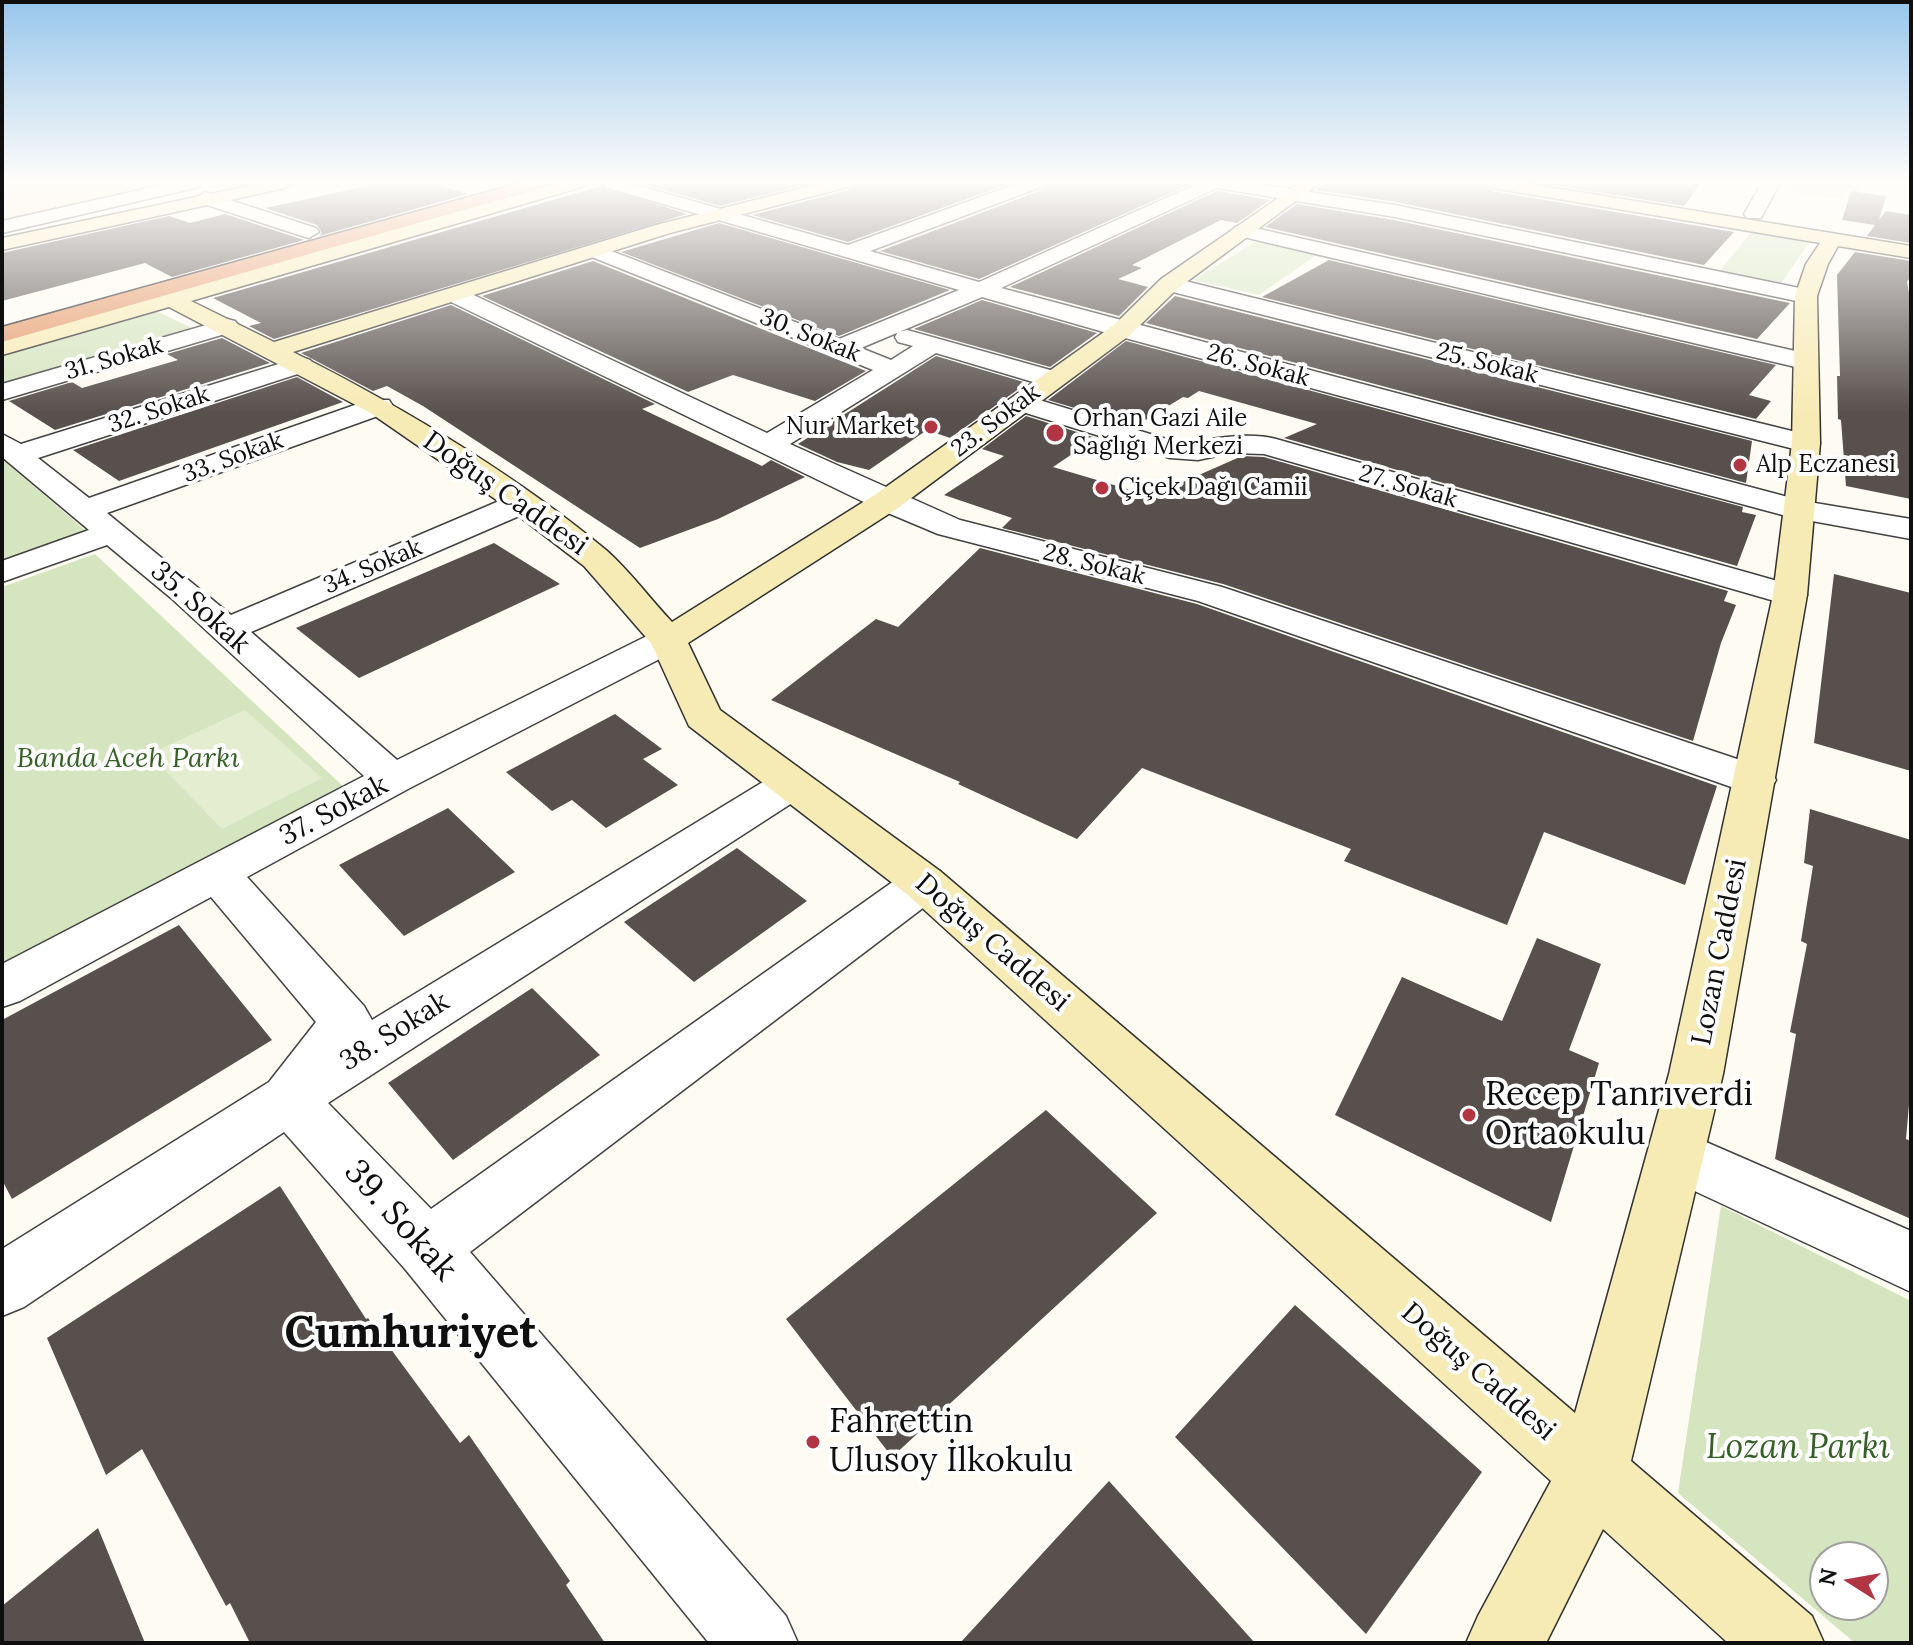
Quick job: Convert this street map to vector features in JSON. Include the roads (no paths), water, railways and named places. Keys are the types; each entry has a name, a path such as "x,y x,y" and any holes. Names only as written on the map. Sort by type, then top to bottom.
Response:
{"highway":[{"path":"72,293 201,260"},
{"path":"2,335 267,260"}],"main road":[{"path":"2,348 311,260"},
{"path":"288,357 455,295 566,260"},
{"name":"23. Sokak","path":"668,640 887,501 1122,330 1169,284 1202,260"},
{"name":"Lozan Caddesi","path":"1505,1643 1593,1474 1696,1074 1790,595 1806,443 1806,296 1820,260"},
{"name":"Doğuş Caddesi","path":"172,300 379,406 522,503 596,559 668,640 703,717 924,883 1785,1643"}],"street":[{"name":"30. Sokak","path":"616,260 892,369"},
{"name":"26. Sokak","path":"880,260 1122,330 1801,510 1911,529"},
{"path":"839,348 1046,260"},
{"path":"1366,260 1804,361"},
{"path":"1631,260 1806,296"},
{"name":"25. Sokak","path":"1169,284 1806,443"},
{"name":"28. Sokak","path":"455,295 771,443 887,501 949,527 1210,594 1755,780"},
{"name":"31. Sokak","path":"2,392 227,326"},
{"name":"30. Sokak","path":"882,329 1052,379"},
{"path":"771,443 934,344"},
{"name":"32. Sokak","path":"10,449 288,357"},
{"name":"27. Sokak","path":"1023,403 1170,449 1198,451 1231,444 1266,445 1790,595"},
{"name":"33. Sokak","path":"2,572 100,521 379,406"},
{"name":"35. Sokak","path":"10,449 100,521 393,779"},
{"name":"34. Sokak","path":"224,631 522,503"},
{"name":"37. Sokak","path":"2,987 393,779 668,640"},
{"name":"38. Sokak","path":"2,1285 289,1099 791,784"},
{"path":"217,873 346,1021 289,1099"},
{"path":"427,1248 924,883"},
{"name":"39. Sokak","path":"289,1099 427,1248 759,1643"},
{"path":"1676,1155 1911,1262"}],"place":[{"name":"Nur Market","path":"931,427"},
{"name":"Orhan Gazi Aile Sağlığı Merkezi","path":"1055,433"},
{"name":"Alp Eczanesi","path":"1740,465"},
{"name":"Çiçek Dağı Camii","path":"1102,488"},
{"name":"Recep Tanrıverdi Ortaokulu","path":"1469,1115"},
{"name":"Fahrettin Ulusoy İlkokulu","path":"813,1442"}],"district":[{"name":"Cumhuriyet","path":"411,1334"}],"park label":[{"name":"Banda Aceh Parkı","path":"128,759"},
{"name":"Lozan Parkı","path":"1798,1448"}]}
